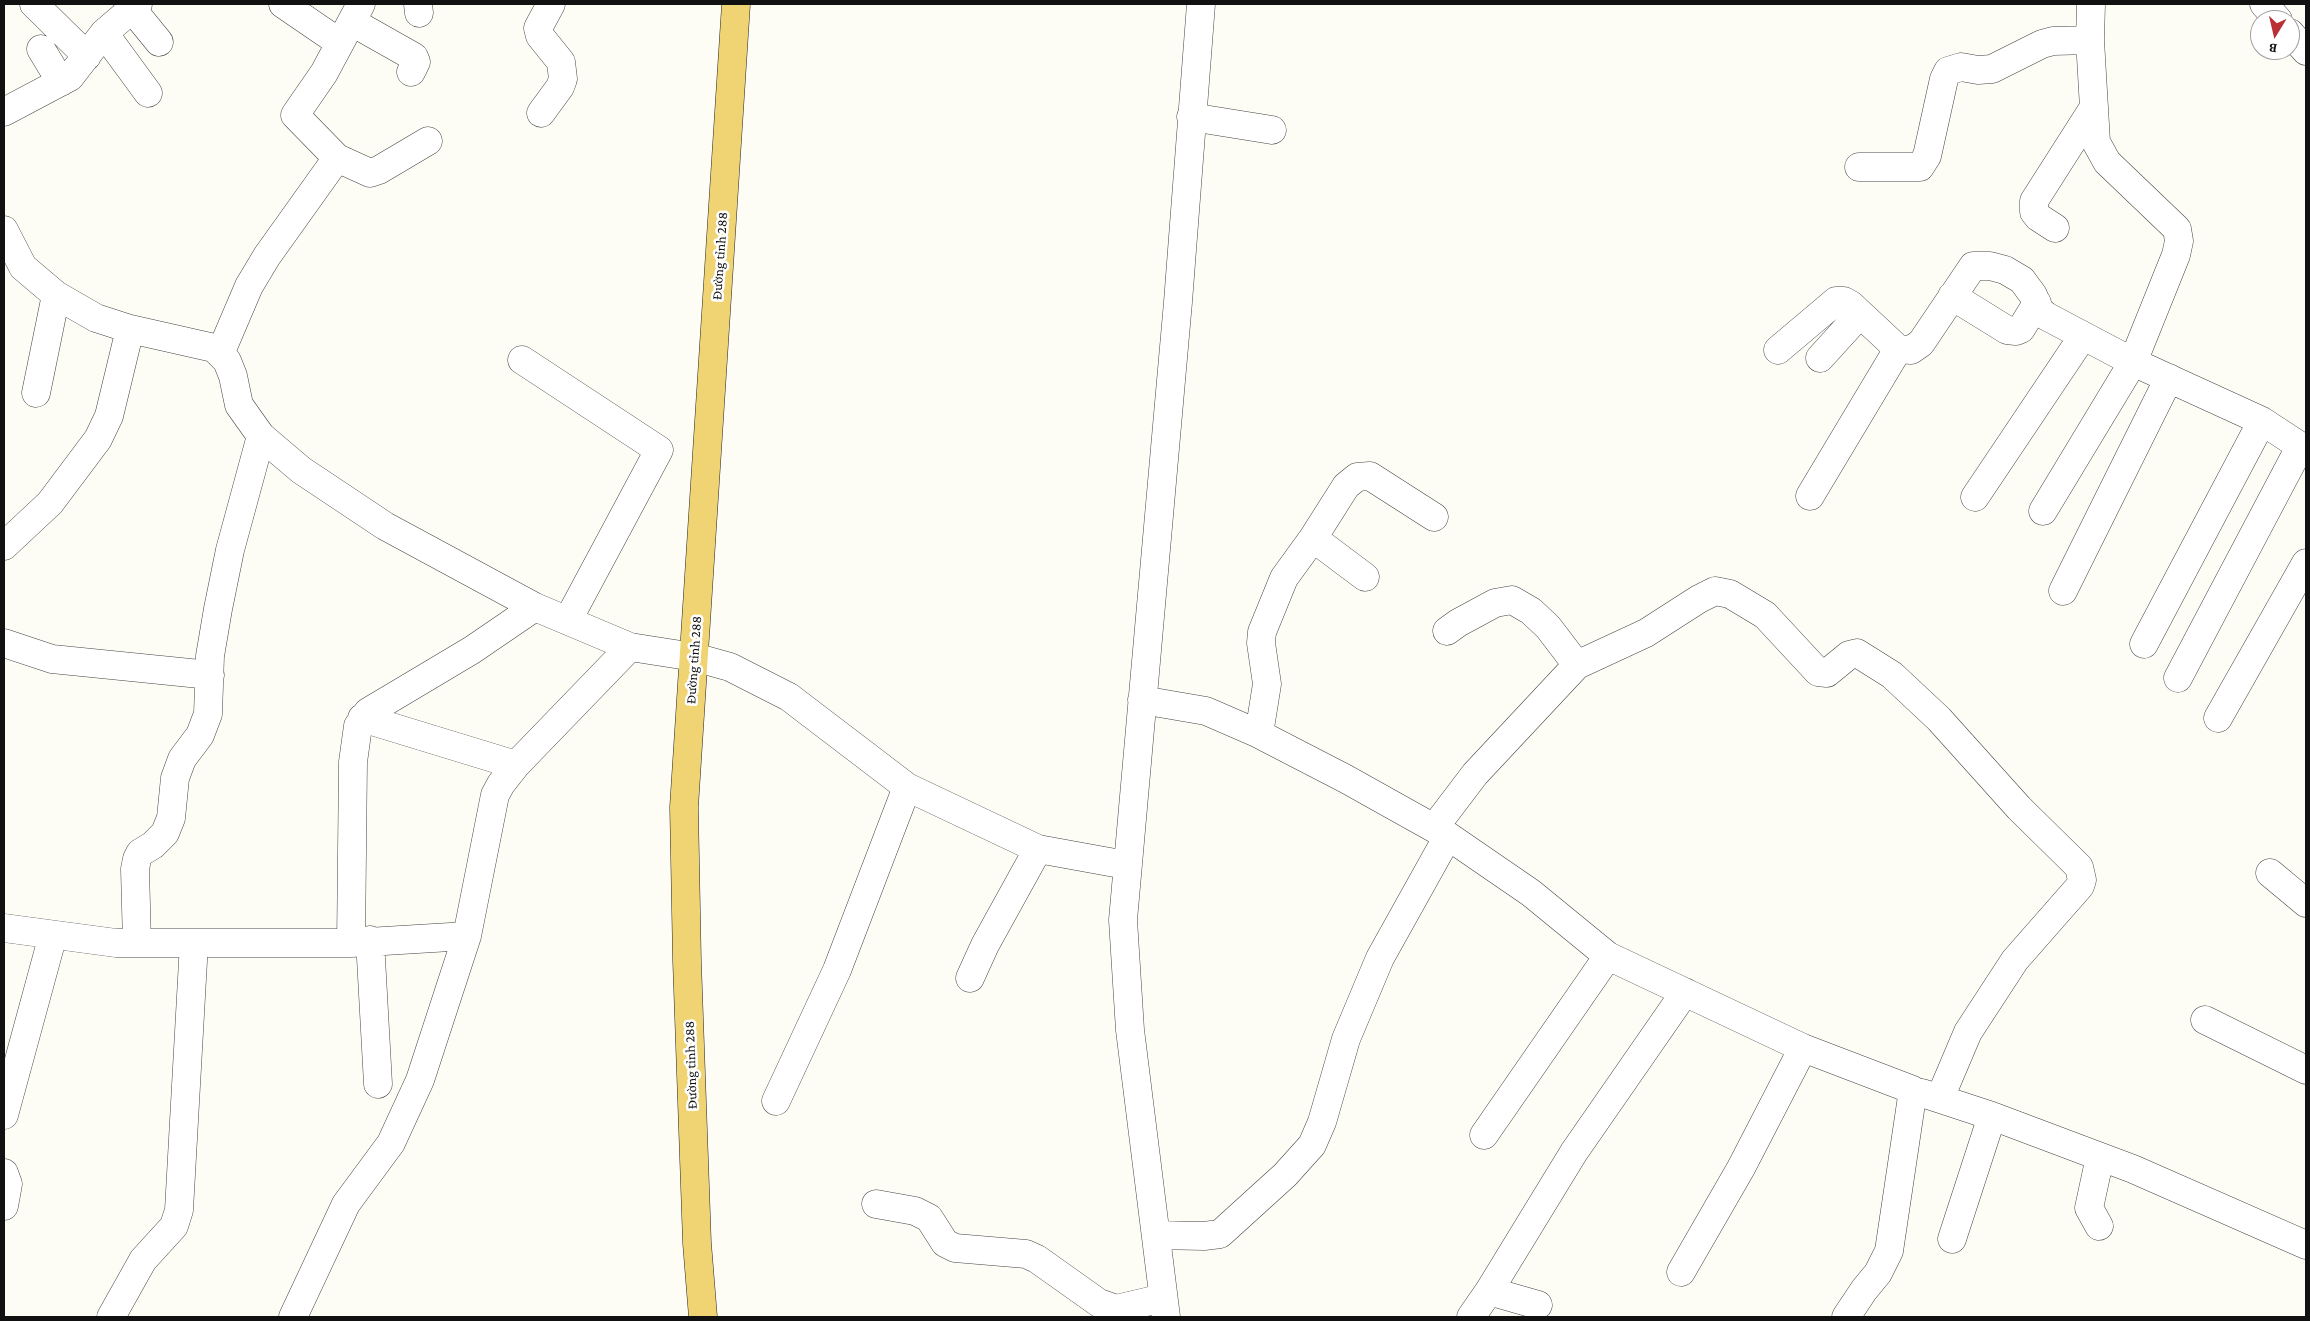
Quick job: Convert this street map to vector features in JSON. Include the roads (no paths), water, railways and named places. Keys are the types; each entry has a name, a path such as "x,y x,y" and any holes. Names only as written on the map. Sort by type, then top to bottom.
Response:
{"main road":[{"name":"Đường tỉnh 288","path":"703,1317 696,1214 687,961 684,806 736,4"}],"street":[{"path":"34,4 87,56"},
{"path":"283,4 351,23 414,57 416,62 411,72"},
{"path":"541,112 560,87 563,78 561,62 540,36 538,28 551,4"},
{"path":"876,1204 915,1211 929,1218 945,1243 955,1248 1026,1254 1037,1259 1098,1303 1116,1309 1165,1307 1130,1030 1123,920 1126,865 1178,302 1201,4"},
{"path":"2044,511 2132,362 2176,255 2179,241 2177,230 2100,153 2096,142 2090,40 2091,4"},
{"path":"4,112 70,77 104,33 133,5 159,42"},
{"path":"351,23 324,73 294,115 337,158 370,173 379,170 428,141"},
{"path":"104,33 148,93"},
{"path":"1859,167 1920,167 1924,163 1944,79 1948,71 1961,67 1978,70 1992,69 2048,42 2090,40"},
{"path":"41,49 61,82"},
{"path":"2055,228 2038,217 2034,212 2034,201 2094,107"},
{"path":"1192,117 1272,130"},
{"path":"220,354 253,279 267,256 337,158"},
{"path":"4,230 24,267 56,295 96,318 130,329 214,348 227,361 233,376 239,406 261,436 301,470 385,526 535,607 630,647 694,658 730,667 789,697 907,787 1038,849 1126,865"},
{"path":"1778,350 1836,300 1844,301 1898,349 1915,349 1921,343 1969,270 1973,266 1980,264 2005,270 2022,280 2040,311 2046,316 2132,362 2262,422 2303,448 2178,678"},
{"path":"36,393 56,295"},
{"path":"1952,296 2007,330 2016,331 2021,329 2037,303"},
{"path":"1820,358 1860,314"},
{"path":"4,546 50,503 98,438 109,416 130,329"},
{"path":"1928,364 1938,343 1937,336 1930,329"},
{"path":"1975,497 2083,336"},
{"path":"1810,496 1898,349"},
{"path":"522,360 659,450 568,620"},
{"path":"2063,591 2170,378"},
{"path":"2144,644 2262,422"},
{"path":"137,943 135,869 137,859 140,853 153,845 165,833 171,818 175,778 182,759 200,735 208,714 210,675 218,609 230,550 261,436"},
{"path":"1259,734 1267,684 1261,643 1262,632 1284,578 1313,538 1346,486 1357,477 1370,476 1434,517"},
{"path":"1313,538 1365,577"},
{"path":"2218,718 2306,564"},
{"path":"1156,1235 1204,1236 1220,1234 1285,1175 1312,1145 1322,1122 1346,1039 1380,958 1441,832 1475,774 1577,665 1646,633 1715,591 1730,594 1765,615 1818,672 1827,673 1849,655 1857,653 1892,675 1939,719 2019,808 2079,867 2082,880 2080,886 2015,960 1973,1024 1940,1098"},
{"path":"1447,631 1495,603 1512,600 1531,611 1548,627 1577,665"},
{"path":"378,1084 361,942 353,762 358,726 368,712 472,650 535,607"},
{"path":"4,643 52,659 210,675"},
{"path":"293,1317 346,1204 391,1143 420,1080 467,936 495,795 516,765 630,647"},
{"path":"1142,700 1206,711 1259,734 1441,832 1531,893 1608,956 1802,1048 2133,1169 2306,1245"},
{"path":"362,718 516,765"},
{"path":"776,1101 837,970 907,787"},
{"path":"970,978 985,945 1038,849"},
{"path":"2270,873 2306,904"},
{"path":"4,928 116,943 361,942 467,936"},
{"path":"4,1115 53,935"},
{"path":"111,1317 143,1260 174,1226 179,1210 194,943"},
{"path":"1484,1134 1608,956"},
{"path":"1471,1317 1489,1292 1574,1152 1685,992"},
{"path":"2205,1020 2306,1070"},
{"path":"1681,1272 1741,1168 1802,1048"},
{"path":"1846,1317 1878,1273 1889,1251 1914,1090"},
{"path":"1952,1239 1992,1116"},
{"path":"2099,1226 2089,1208 2100,1157"},
{"path":"4,1173 8,1184 4,1206"},
{"path":"1489,1292 1538,1305"}]}
